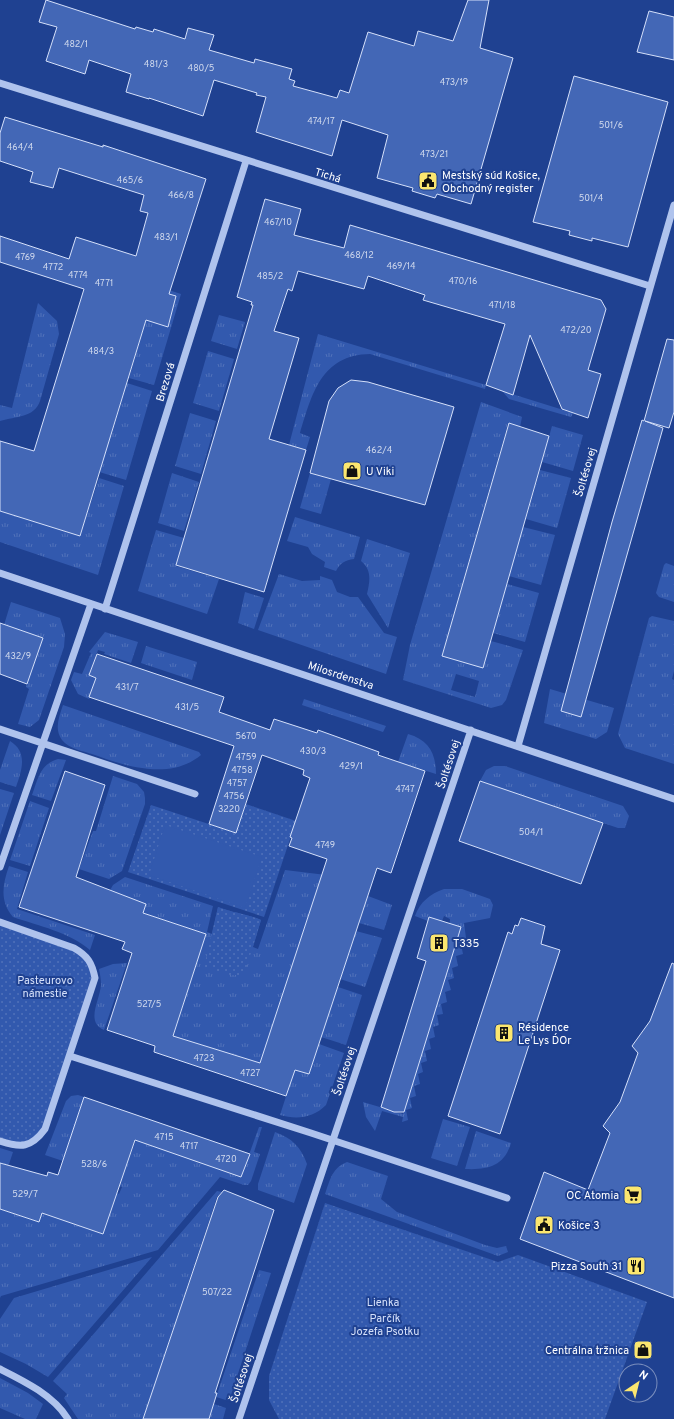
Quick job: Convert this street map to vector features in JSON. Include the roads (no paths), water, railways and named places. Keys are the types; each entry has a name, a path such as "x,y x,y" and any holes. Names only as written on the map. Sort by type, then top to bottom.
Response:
{"street":[{"name":"Tichá","path":"0,83 650,286"},
{"name":"Brezová","path":"105,609 246,161"},
{"name":"Šoltésovej","path":"518,746 674,205"},
{"name":"Milosrdenstva","path":"0,573 674,799"},
{"path":"0,867 91,604"},
{"path":"0,729 195,794"},
{"name":"Šoltésovej","path":"239,1419 295,1248 334,1140 380,998 471,730"},
{"path":"0,922 74,948 85,954 92,964 95,978 45,1129 39,1138 31,1144 21,1146 0,1141"},
{"path":"70,1056 334,1140 507,1198"},
{"path":"0,1369 39,1391 68,1419"}],"place":[{"name":"Mestský súd Košice, Obchodný register","path":"428,181"},
{"name":"U Viki","path":"352,471"},
{"name":"T335","path":"439,943"},
{"name":"Résidence Le Lys D´Or","path":"504,1033"},
{"name":"OC Atomia","path":"633,1195"},
{"name":"Košice 3","path":"544,1225"},
{"name":"Pizza South 31","path":"636,1266"},
{"name":"Centrálna tržnica","path":"643,1350"}],"park label":[{"name":"Pasteurovo námestie","path":"45,986"},
{"name":"Lienka","path":"383,1302"},
{"name":"Parčík Jozefa Psotku","path":"385,1324"}]}
